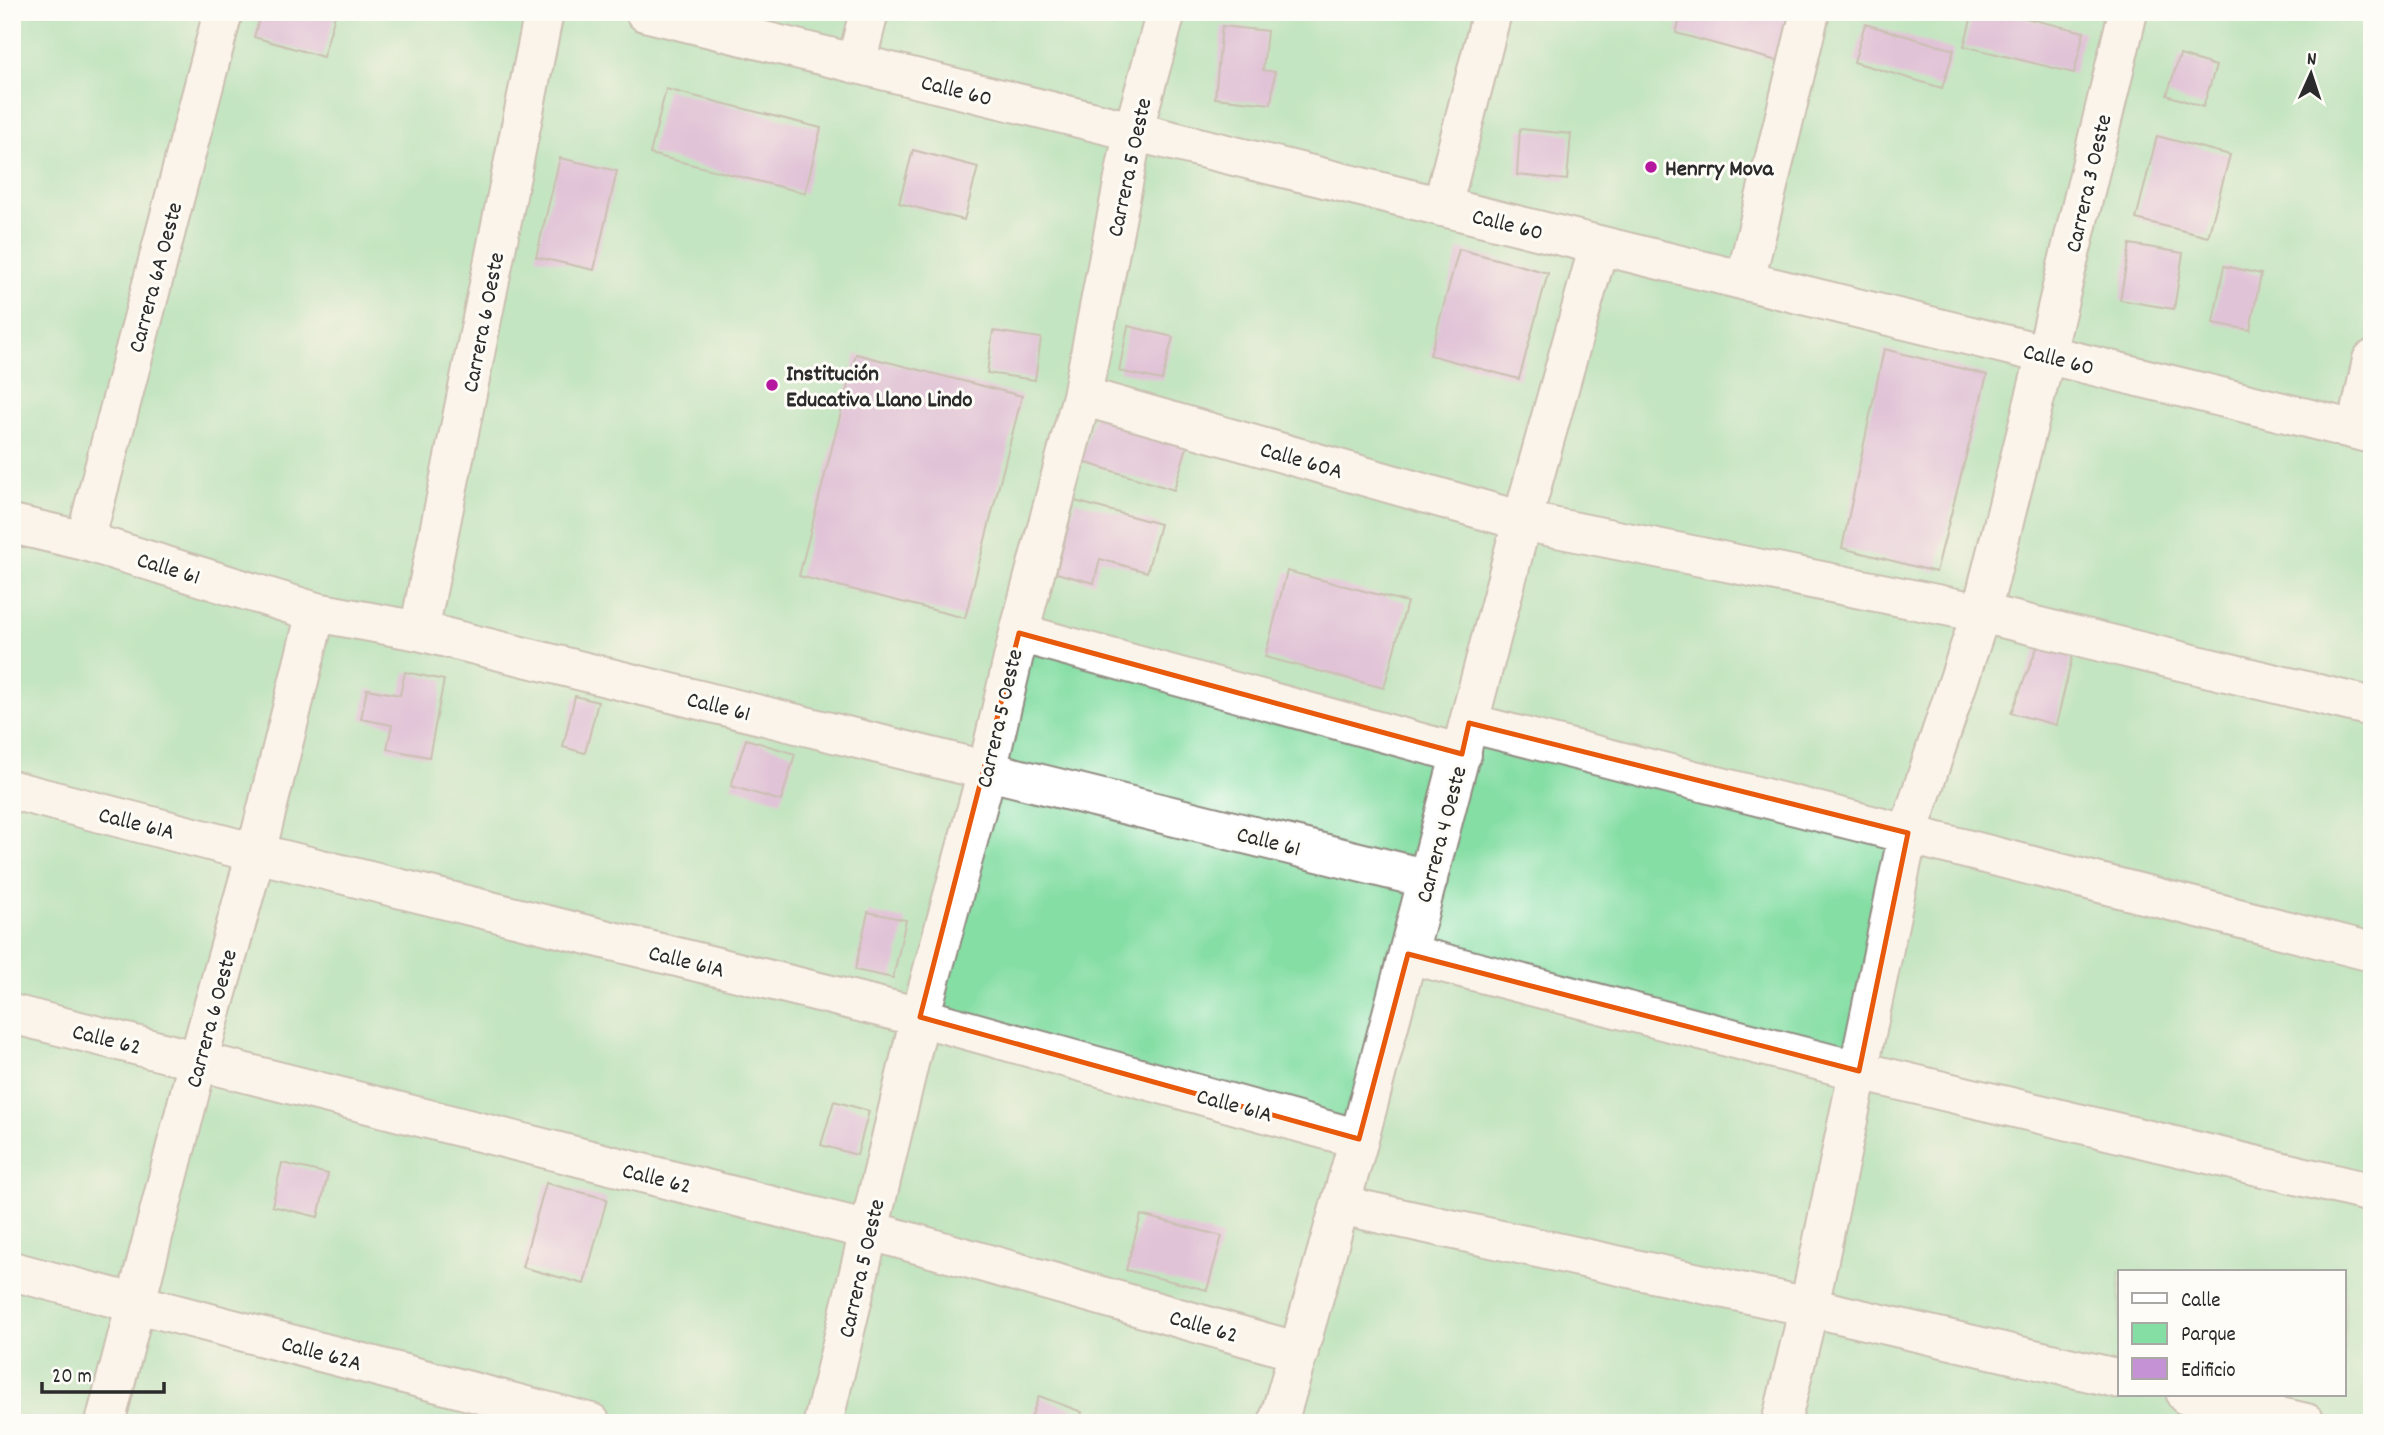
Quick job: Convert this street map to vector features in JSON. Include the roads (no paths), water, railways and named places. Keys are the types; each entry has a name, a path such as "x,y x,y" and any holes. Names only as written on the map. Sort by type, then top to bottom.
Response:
{"street":[{"name":"Carrera 6A Oeste","path":"85,541 223,12"},
{"name":"Carrera 6 Oeste","path":"419,631 544,12"},
{"name":"Calle 60","path":"645,12 2364,432"},
{"path":"856,64 869,12"},
{"name":"Carrera 5 Oeste","path":"823,1423 920,1017 987,771 1019,633 1082,396 1133,132 1166,12"},
{"path":"1442,207 1492,12"},
{"path":"1745,281 1810,12"},
{"name":"Carrera 3 Oeste","path":"1781,1423 1860,1071 1908,833 1981,613 2128,12"},
{"name":"Carrera 4 Oeste","path":"1278,1423 1359,1139 1522,522 1599,245"},
{"path":"2364,432 2372,360"},
{"name":"Calle 60A","path":"1082,396 1522,522 1981,613 2372,707"},
{"name":"Calle 61","path":"12,524 85,541 316,612 419,631 1428,879"},
{"name":"Carrera 6 Oeste","path":"105,1423 198,1061 256,853 316,612"},
{"path":"1019,633 1466,738 1908,833 2372,951"},
{"name":"Calle 61A","path":"12,790 920,1017 1359,1139"},
{"path":"1408,954 1860,1071 2372,1193"},
{"name":"Calle 62","path":"12,1014 868,1230 1299,1352"},
{"path":"1340,1205 1809,1307 2118,1379"},
{"name":"Calle 62A","path":"12,1271 591,1423"},
{"path":"2190,1396 2306,1423"}],"place":[{"name":"Henrry Mova","path":"1651,167"},
{"name":"Institución Educativa Llano Lindo","path":"772,385"}]}
